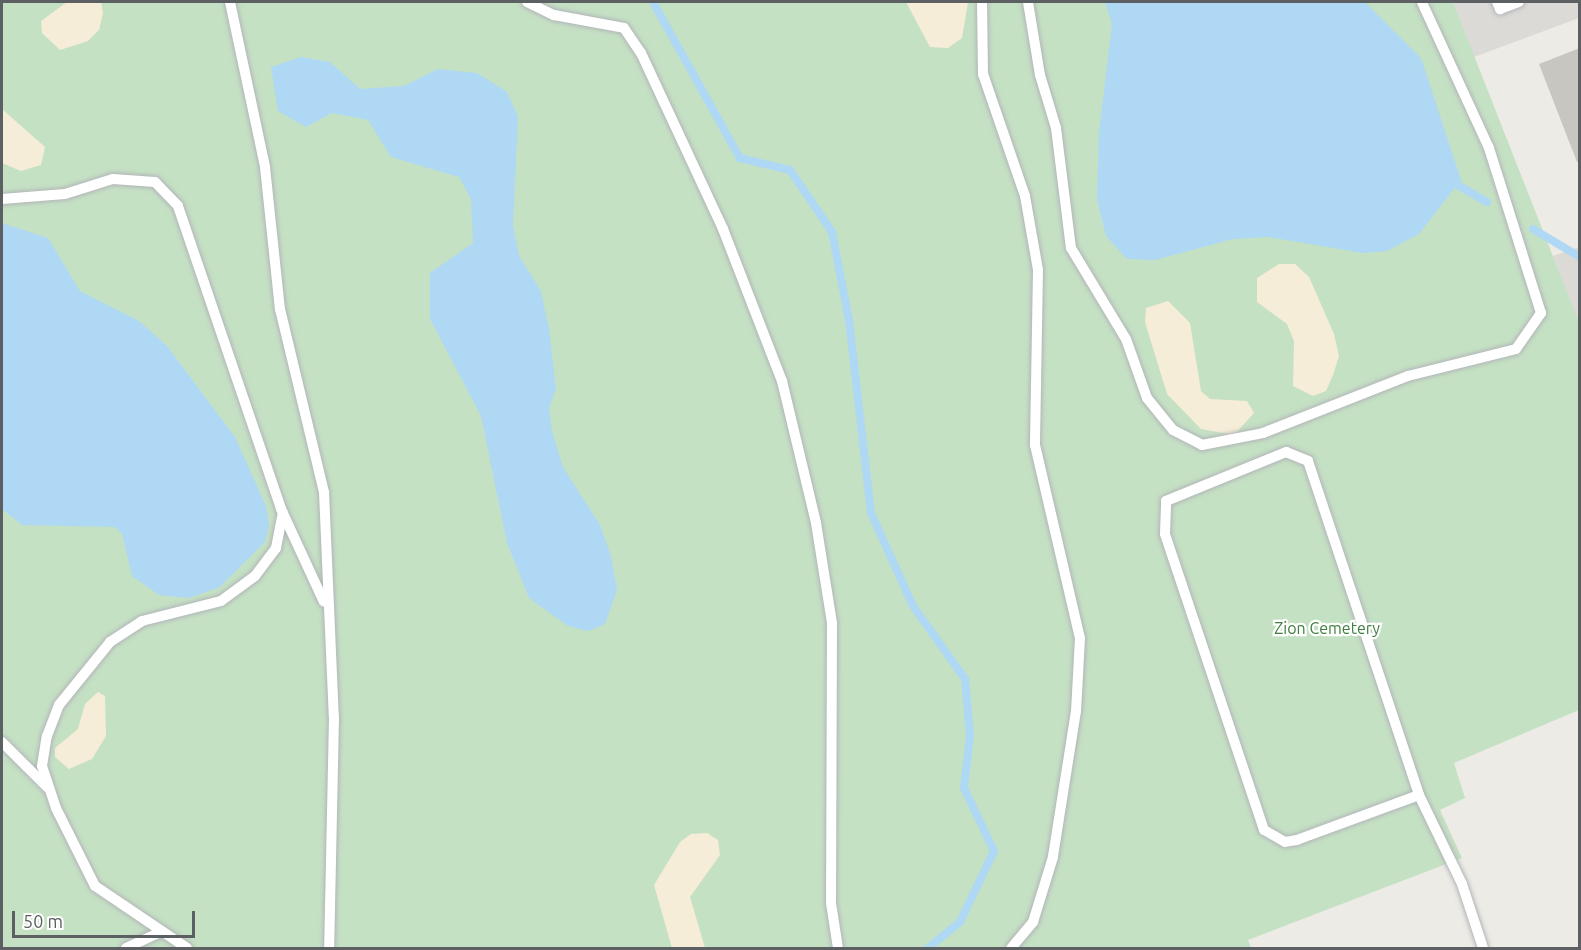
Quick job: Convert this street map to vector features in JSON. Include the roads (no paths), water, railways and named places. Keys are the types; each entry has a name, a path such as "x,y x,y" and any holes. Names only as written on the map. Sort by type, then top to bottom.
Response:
{"lane":[{"path":"230,2 265,168 280,309 324,492 326,604 334,717 329,948"},
{"path":"527,2 554,15 624,28 641,53 723,229 782,381 816,523 832,623 831,903 838,948"},
{"path":"982,2 982,74 1025,196 1038,270 1035,444 1080,638 1076,711 1053,857 1033,922 1011,948"},
{"path":"1028,2 1040,75 1056,128 1071,248 1126,339 1148,398 1173,430 1202,445 1263,434 1408,376 1516,349 1541,313 1489,148 1422,2"},
{"path":"1497,2 1500,9 1520,2"},
{"path":"2,200 65,194 113,179 155,182 178,206 283,513 326,604"},
{"path":"1419,795 1297,840 1285,842 1264,830 1165,534 1166,501 1286,452 1308,460 1419,795 1462,884 1483,948"},
{"path":"187,948 95,886 50,789 42,766 47,736 59,705 110,642 142,621 221,601 255,576 276,548 283,513"},
{"path":"2,742 50,789"},
{"path":"126,948 161,932"}],"water":[{"path":"1105,2 1365,2 1421,58 1461,180 1419,234 1387,251 1363,253 1269,237 1233,239 1155,260 1127,259 1106,236 1097,200 1099,133 1112,24"},
{"path":"301,57 330,62 360,89 404,86 438,69 477,73 507,92 518,117 513,225 519,256 541,291 549,329 556,389 549,408 552,431 563,467 600,525 611,556 617,590 605,624 588,631 568,626 529,598 507,543 481,416 430,319 430,273 473,243 471,199 459,177 391,157 368,120 332,113 306,127 278,111 271,67"},
{"path":"2,223 48,238 80,291 139,321 167,346 235,437 266,506 269,526 265,542 220,587 189,598 159,595 132,576 122,534 115,527 22,525 2,509"}],"waterway":[{"path":"653,2 740,158 790,170 832,232 849,320 871,513 913,606 965,679 970,735 964,788 994,851 960,922 928,948"},
{"path":"1449,180 1487,202"},
{"path":"1533,229 1580,257"}],"park label":[{"name":"Zion Cemetery","path":"1327,628"}]}
